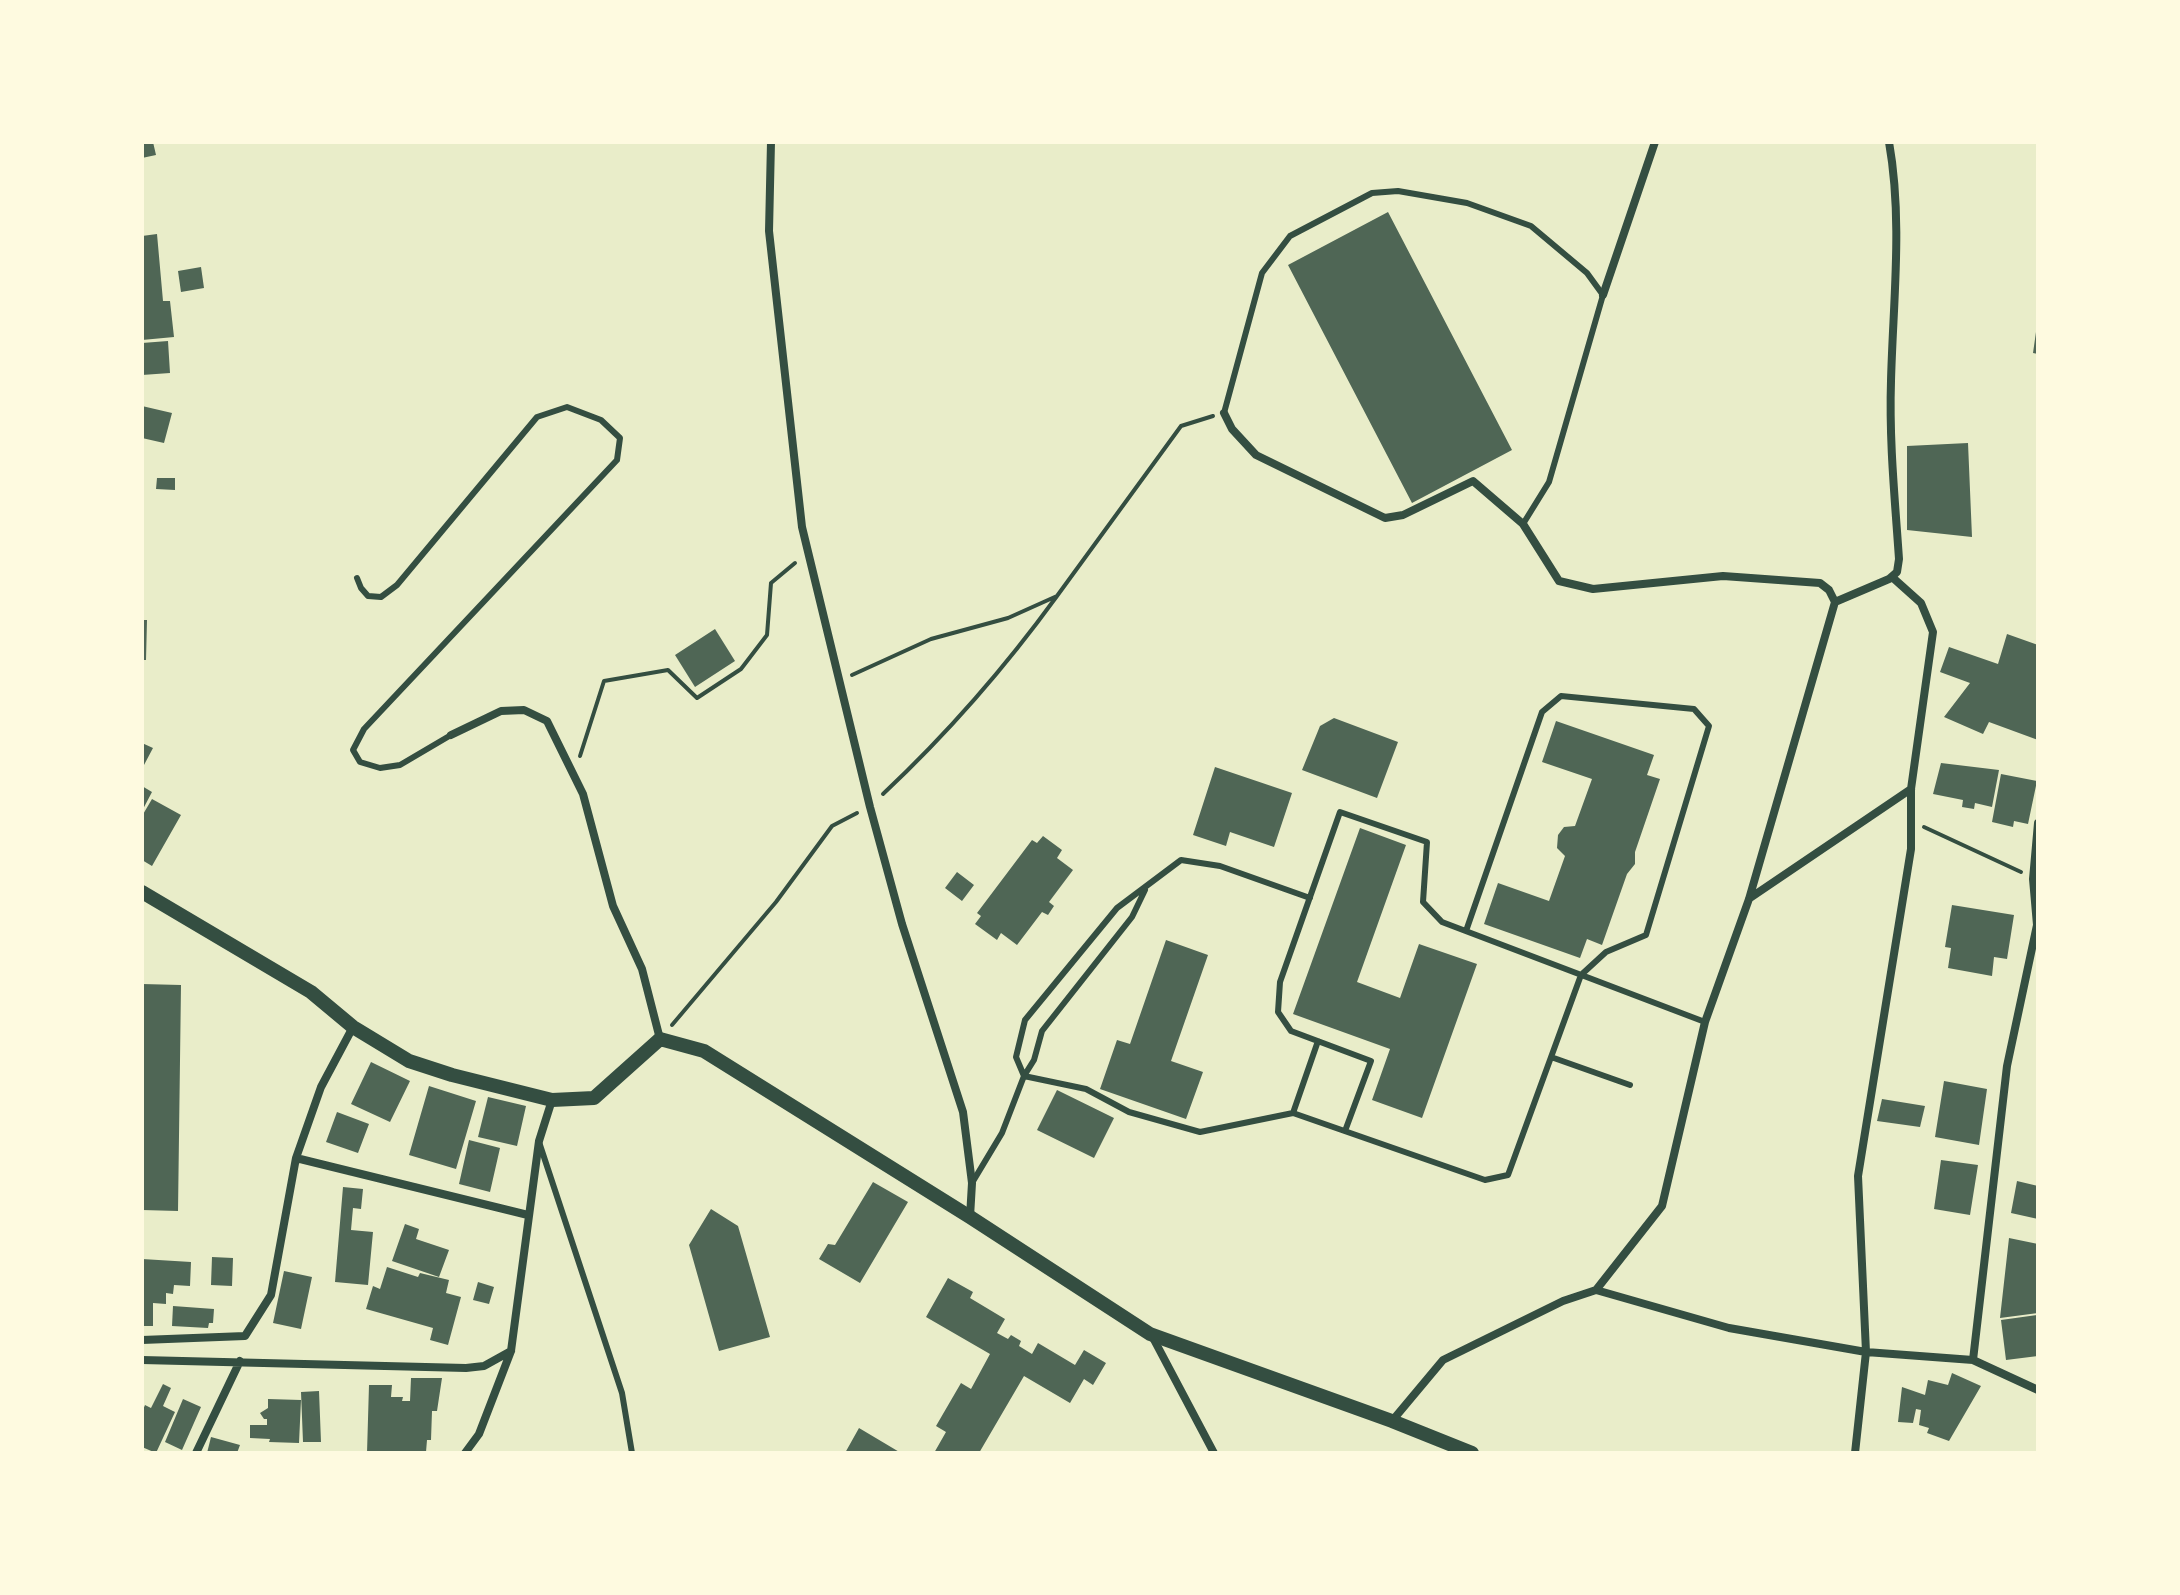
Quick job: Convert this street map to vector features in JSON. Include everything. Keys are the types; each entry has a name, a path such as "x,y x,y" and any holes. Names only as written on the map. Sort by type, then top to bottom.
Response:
{"street":[{"path":"771,142 769,231 802,527 902,924 963,1112 972,1183 970,1217"},
{"path":"1603,295 1655,142"},
{"path":"1835,602 1892,577 1897,572 1899,559 1892,464 1891,384 1896,284 1896,180 1889,142"},
{"path":"1224,413 1232,429 1256,455 1385,518 1403,515 1473,481 1523,524 1559,581 1593,589 1723,576 1820,583 1829,590 1835,602 1749,899 1705,1022 1662,1206 1596,1290 1563,1301 1443,1360 1392,1421"},
{"path":"1855,1453 1866,1352 1858,1176 1911,849 1911,789 1933,632 1921,603 1892,577"},
{"path":"451,735 501,711 524,710 547,721 583,794 613,906 642,969 660,1039"},
{"path":"1749,899 1911,789"},
{"path":"1973,1360 2007,1066 2037,925 2033,879 2038,823"},
{"path":"142,892 311,992 353,1027 409,1061 452,1075 552,1100 594,1098 660,1039"},
{"path":"142,1340 245,1336 271,1295 296,1158 321,1087 353,1027"},
{"path":"660,1039 704,1051 1150,1334 1472,1453"},
{"path":"465,1453 479,1434 511,1351 539,1141 552,1100"},
{"path":"296,1158 528,1215"},
{"path":"1596,1290 1729,1328 1866,1352 1973,1360 2038,1390"},
{"path":"1150,1334 1214,1453"},
{"path":"142,1360 466,1368 484,1366 511,1351"},
{"path":"196,1453 240,1361"}],"lane":[{"path":"1224,413 1262,273 1290,236 1372,193 1398,191 1467,203 1531,226 1587,273 1603,295 1549,482 1523,524"},
{"path":"357,578 368,596 381,597 397,585 537,417 567,407 601,420 620,438 617,460 373,718 353,750 360,762 380,768 400,765 451,735"},
{"path":"1024,1076 1086,1089 1129,1112 1200,1132 1293,1113 1485,1180 1508,1175 1581,975 1606,952 1646,935 1709,726 1694,709 1561,696 1542,712 1466,931"},
{"path":"1345,1131 1371,1061 1291,1031 1278,1012 1280,982 1340,812 1427,842 1423,902 1442,922 1705,1022"},
{"path":"1024,1076 1016,1057 1025,1020 1117,908 1181,860 1220,866 1310,898"},
{"path":"972,1183 1002,1133 1024,1076 1034,1060 1042,1031 1132,917 1145,888"},
{"path":"1293,1113 1318,1041"},
{"path":"1551,1057 1630,1085"},
{"path":"539,1141 622,1393 632,1453"}],"path":[{"path":"839,681 931,639 1008,618 1057,596 1181,426 1224,413"},
{"path":"574,773 604,681 668,670 697,698 741,669 767,635 771,583 808,552"},
{"path":"1910,825 1932,829 2033,879"}],"building":[{"path":"142,142 153,142 156,155 142,158"},
{"path":"1388,212 1512,450 1412,503 1288,265"},
{"path":"157,234 163,301 170,301 174,337 142,340 142,236"},
{"path":"201,267 204,288 181,292 178,271"},
{"path":"2038,333 2038,354 2033,353"},
{"path":"168,341 170,373 142,375 142,343"},
{"path":"142,406 172,413 164,443 142,438"},
{"path":"1968,443 1972,537 1907,530 1907,446"},
{"path":"157,478 175,478 175,490 156,489"},
{"path":"142,620 147,620 146,660 142,660"},
{"path":"715,629 735,661 695,687 675,655"},
{"path":"2007,634 2038,645 2038,740 1989,722 1983,734 1944,717 1970,683 1940,672 1949,647 1998,664"},
{"path":"1334,718 1398,742 1377,798 1302,770 1320,726"},
{"path":"1556,721 1654,755 1647,775 1660,779 1635,852 1635,864 1627,874 1602,945 1587,939 1580,958 1484,924 1498,883 1549,901 1565,856 1557,848 1558,835 1564,827 1575,826 1592,779 1542,762"},
{"path":"142,743 153,748 144,765 142,764"},
{"path":"1941,763 1999,770 1992,807 1975,803 1974,809 1962,807 1963,800 1933,794"},
{"path":"1215,767 1292,793 1274,847 1230,832 1226,846 1193,835"},
{"path":"2001,774 2037,781 2028,824 2014,821 2013,827 1992,822"},
{"path":"142,786 152,792 142,811"},
{"path":"152,799 181,815 152,866 142,860 142,816"},
{"path":"1360,828 1406,845 1357,982 1400,998 1419,944 1477,964 1422,1118 1372,1100 1390,1049 1293,1014"},
{"path":"1043,836 1062,850 1057,858 1073,870 1049,902 1054,906 1048,915 1042,912 1017,945 1001,933 997,940 975,924 981,916 977,913 1032,840 1037,843"},
{"path":"957,872 974,885 962,901 945,888"},
{"path":"1952,905 2014,915 2007,959 1994,957 1992,976 1948,968 1951,948 1945,947"},
{"path":"1166,940 1208,955 1171,1061 1203,1072 1186,1119 1100,1089 1117,1040 1130,1044"},
{"path":"142,984 181,985 178,1211 142,1210"},
{"path":"371,1062 410,1081 390,1122 351,1104"},
{"path":"1944,1081 1987,1089 1979,1145 1935,1137"},
{"path":"429,1086 476,1101 456,1169 409,1155"},
{"path":"1057,1090 1114,1118 1094,1158 1037,1130"},
{"path":"488,1097 526,1106 517,1146 478,1137"},
{"path":"1882,1099 1925,1106 1920,1127 1877,1121"},
{"path":"337,1112 369,1124 358,1153 326,1142"},
{"path":"469,1140 500,1148 490,1192 459,1184"},
{"path":"1941,1160 1978,1165 1970,1215 1934,1209"},
{"path":"2017,1181 2038,1186 2038,1219 2011,1213"},
{"path":"873,1182 908,1202 860,1283 819,1259 828,1244 835,1245"},
{"path":"343,1187 363,1189 361,1209 353,1208 351,1230 373,1232 368,1285 335,1282"},
{"path":"711,1209 738,1226 770,1337 719,1351 689,1245"},
{"path":"405,1224 419,1229 416,1239 449,1250 439,1277 392,1261"},
{"path":"2009,1238 2038,1244 2038,1313 2000,1318"},
{"path":"212,1257 233,1258 232,1286 211,1285"},
{"path":"142,1259 191,1262 190,1286 174,1285 173,1294 166,1293 166,1304 153,1303 153,1326 142,1326"},
{"path":"387,1267 418,1277 420,1273 449,1280 446,1293 461,1297 448,1345 430,1340 433,1328 366,1309 373,1286 380,1289"},
{"path":"284,1271 312,1277 301,1329 273,1323"},
{"path":"948,1278 973,1292 970,1298 1005,1319 997,1333 1008,1339 1011,1335 1021,1341 1019,1346 1032,1354 1038,1343 1075,1365 1084,1350 1106,1363 1093,1385 1084,1379 1070,1403 1024,1376 979,1453 934,1453 946,1432 936,1426 961,1383 971,1389 990,1354 926,1317"},
{"path":"478,1282 494,1287 489,1304 473,1300"},
{"path":"173,1306 214,1309 213,1323 209,1323 208,1328 172,1326"},
{"path":"2037,1315 2038,1356 2006,1360 2001,1320"},
{"path":"1952,1373 1981,1386 1949,1441 1927,1433 1929,1428 1919,1425 1921,1410 1916,1409 1913,1423 1898,1422 1902,1387 1925,1395 1928,1380 1948,1385"},
{"path":"411,1378 442,1378 437,1411 432,1411 431,1440 427,1440 426,1452 367,1453 369,1385 392,1385 391,1397 403,1397 402,1401 410,1401"},
{"path":"163,1384 171,1388 163,1406 175,1412 156,1453 142,1447 142,1412 145,1405 151,1408"},
{"path":"319,1391 321,1442 303,1442 301,1392"},
{"path":"183,1399 201,1407 182,1450 165,1442"},
{"path":"268,1399 301,1400 299,1443 250,1438 250,1425 267,1425 267,1419 260,1413 268,1408"},
{"path":"859,1428 901,1453 845,1453"},
{"path":"211,1437 240,1445 237,1453 207,1453"}]}
